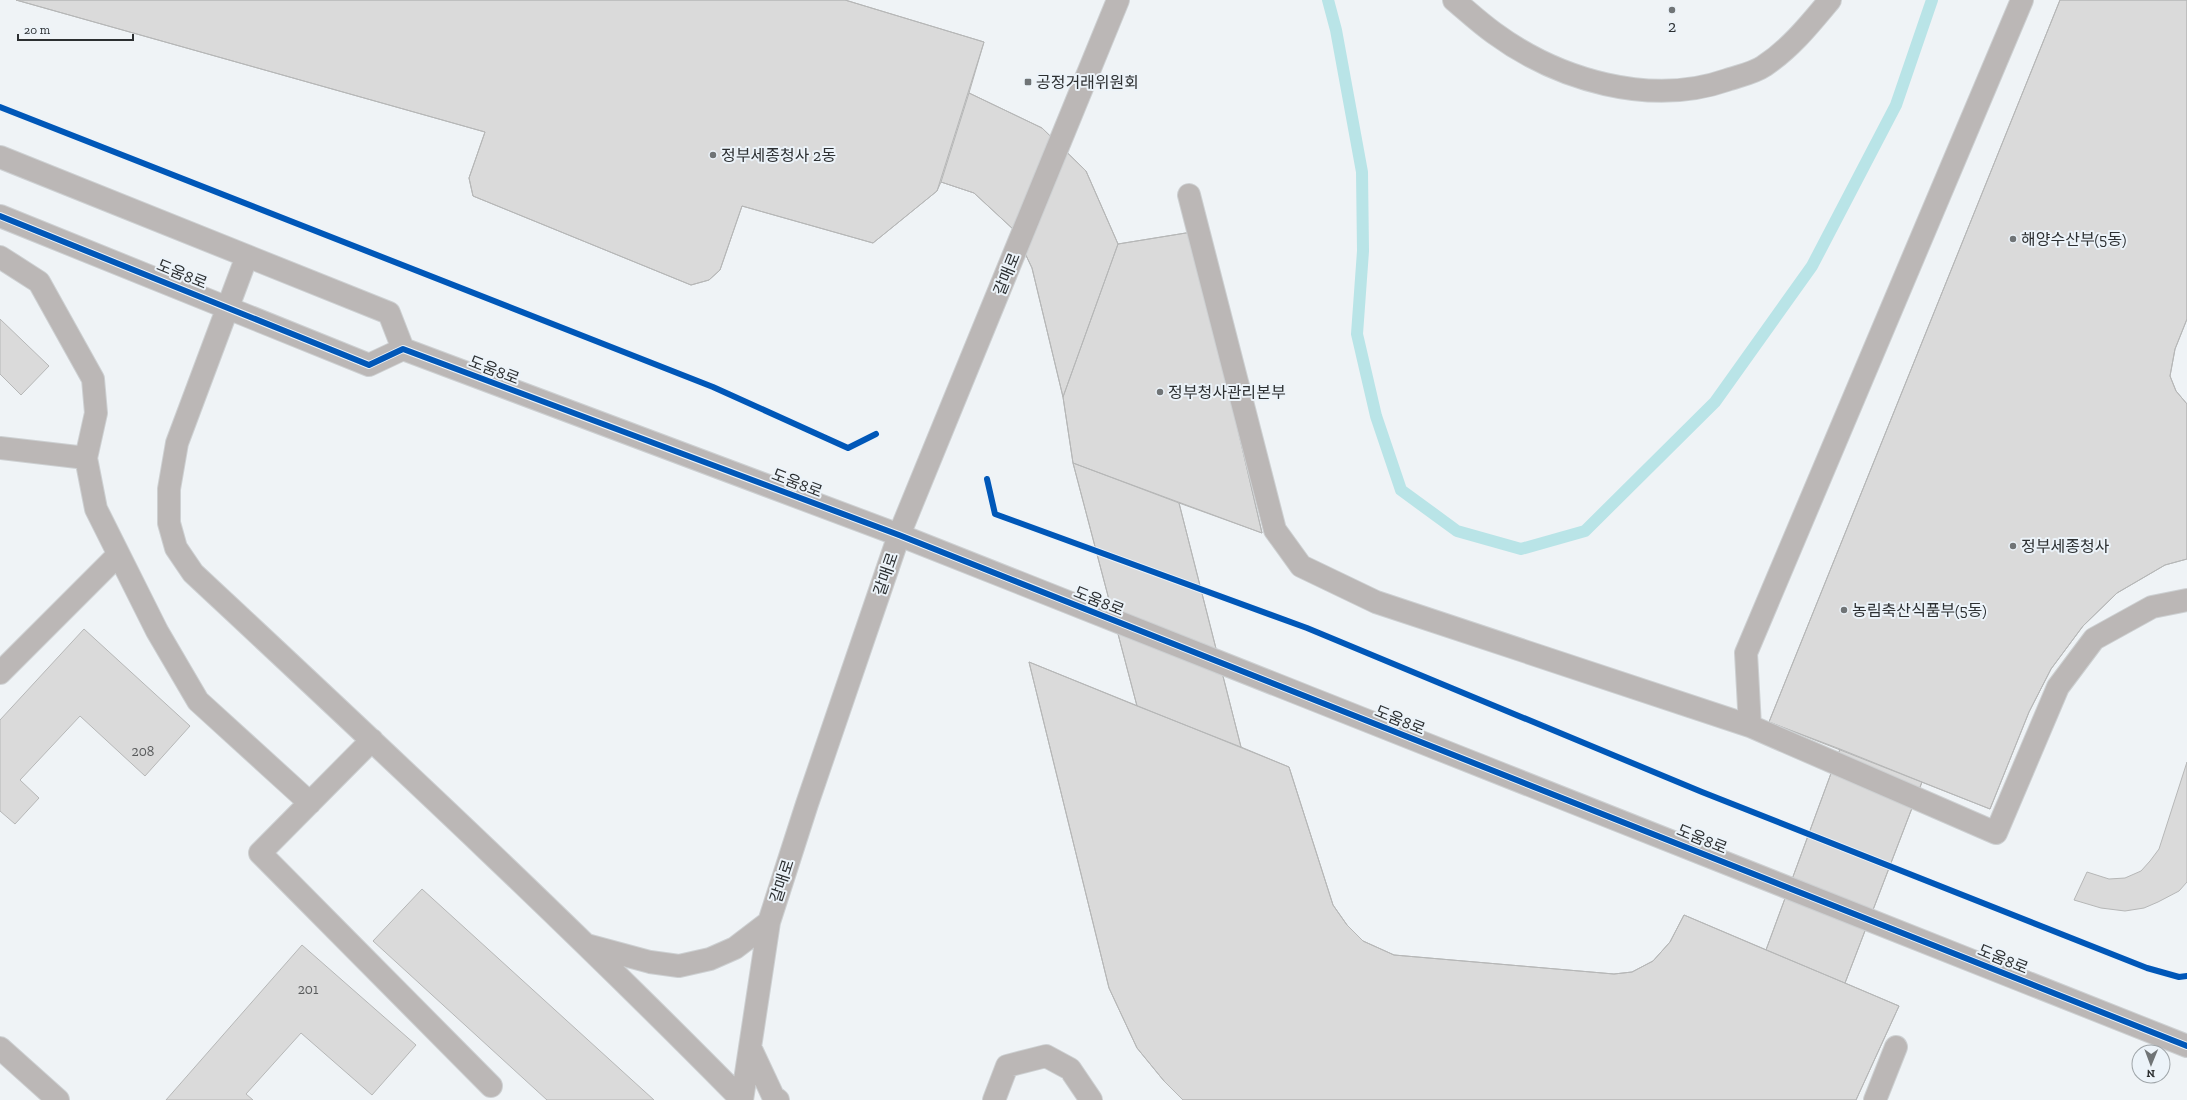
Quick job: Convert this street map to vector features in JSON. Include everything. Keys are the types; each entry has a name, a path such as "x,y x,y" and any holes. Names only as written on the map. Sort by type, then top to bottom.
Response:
{"street":[{"name":"갈매로","path":"742,1100 769,922 809,796 899,535 1118,0"},
{"path":"1454,0 1494,33 1539,60 1578,76 1622,89 1671,92 1713,85 1763,67 1796,40 1830,0"},
{"path":"1750,726 1746,653 2022,0"},
{"path":"0,157 389,313 403,349"},
{"path":"1189,195 1275,530 1301,566 1376,602 1750,726 1996,833 2058,687 2094,639 2152,607 2187,600"},
{"name":"도움8로","path":"0,216 369,365 403,349 899,535 2187,1046"},
{"path":"247,256 177,443 169,489 169,523 176,548 193,573 372,740 584,944 742,1100"},
{"path":"0,257 39,282 93,379 96,412 86,458 96,508 157,631 198,701 310,803"},
{"path":"0,448 86,458"},
{"path":"0,673 118,555"},
{"path":"372,740 260,853 492,1086"},
{"path":"584,944 650,962 679,966 710,959 735,948 769,922"},
{"path":"750,1046 773,1096 778,1100"},
{"path":"1875,1100 1896,1047"},
{"path":"0,1048 58,1100"},
{"path":"994,1100 1007,1066 1046,1056 1070,1069 1091,1100"}],"building":[{"name":"정부세종청사","path":"16,0 845,0 984,42 969,93 1042,128 1086,171 1118,244 1192,232 1262,533 1179,503 1241,747 1289,767 1333,905 1347,925 1363,941 1394,955 1614,974 1632,972 1653,961 1670,942 1684,915 1766,950 1840,749 1769,722 2060,0 2187,0 2187,319 2175,349 2170,376 2176,391 2187,404 2187,559 2165,565 2117,593 2083,626 2051,669 2029,712 1990,809 1922,782 1845,983 1899,1006 1856,1100 1183,1100 1164,1081 1137,1048 1109,988 1029,662 1137,706 1073,463 1063,397 1032,268 1014,230 974,193 941,182 937,191 873,243 742,206 720,270 709,280 691,285 473,196 469,178 485,132"},
{"name":"정부세종청사 2동","path":"16,0 845,0 984,42 937,191 873,243 742,206 720,270 709,280 691,285 473,196 469,178 485,132"},
{"path":"2060,0 2187,0 2187,319 2175,349 2170,376 2176,391 2187,404 2187,559 2165,565 2117,593 2083,626 2051,669 2029,712 1990,809 1769,722"},
{"path":"969,93 1042,128 1086,171 1118,244 1063,397 1032,268 1014,230 974,193 941,182"},
{"path":"1192,232 1262,533 1073,463 1063,397 1118,244"},
{"path":"0,319 49,366 21,395 0,374"},
{"path":"1073,463 1179,503 1241,747 1137,706"},
{"path":"84,629 190,726 145,776 80,716 20,780 39,798 15,824 0,811 0,720"},
{"path":"1029,662 1289,767 1333,905 1347,925 1363,941 1394,955 1614,974 1632,972 1653,961 1670,942 1684,915 1899,1006 1856,1100 1183,1100 1164,1081 1137,1048 1109,988"},
{"path":"1840,749 1922,782 1845,983 1766,950"},
{"path":"2187,762 2187,882 2179,891 2144,908 2125,911 2101,908 2074,900 2087,872 2109,879 2125,878 2141,871 2150,861 2159,849"},
{"path":"422,889 654,1100 547,1100 373,941"},
{"path":"302,945 416,1045 372,1095 301,1033 246,1094 253,1100 166,1100"}],"waterway":[{"path":"1328,0 1336,30 1362,172 1363,251 1357,334 1376,416 1401,490 1457,531 1521,549 1585,531 1715,402 1812,266 1896,105 1932,0"}],"cycle path":[{"path":"0,107 713,387 848,448 876,434"},
{"path":"0,216 369,365 403,349 899,535 2187,1046"},
{"path":"987,479 995,514 1307,628 1702,792 2147,968 2179,977 2187,976"}],"place":[{"name":"2","path":"1672,10"},
{"name":"공정거래위원회","path":"1028,82"},
{"name":"정부세종청사 2동","path":"713,155"},
{"name":"해양수산부(5동)","path":"2013,239"},
{"name":"정부청사관리본부","path":"1160,392"},
{"name":"정부세종청사","path":"2013,546"},
{"name":"농림축산식품부(5동)","path":"1844,610"}]}
